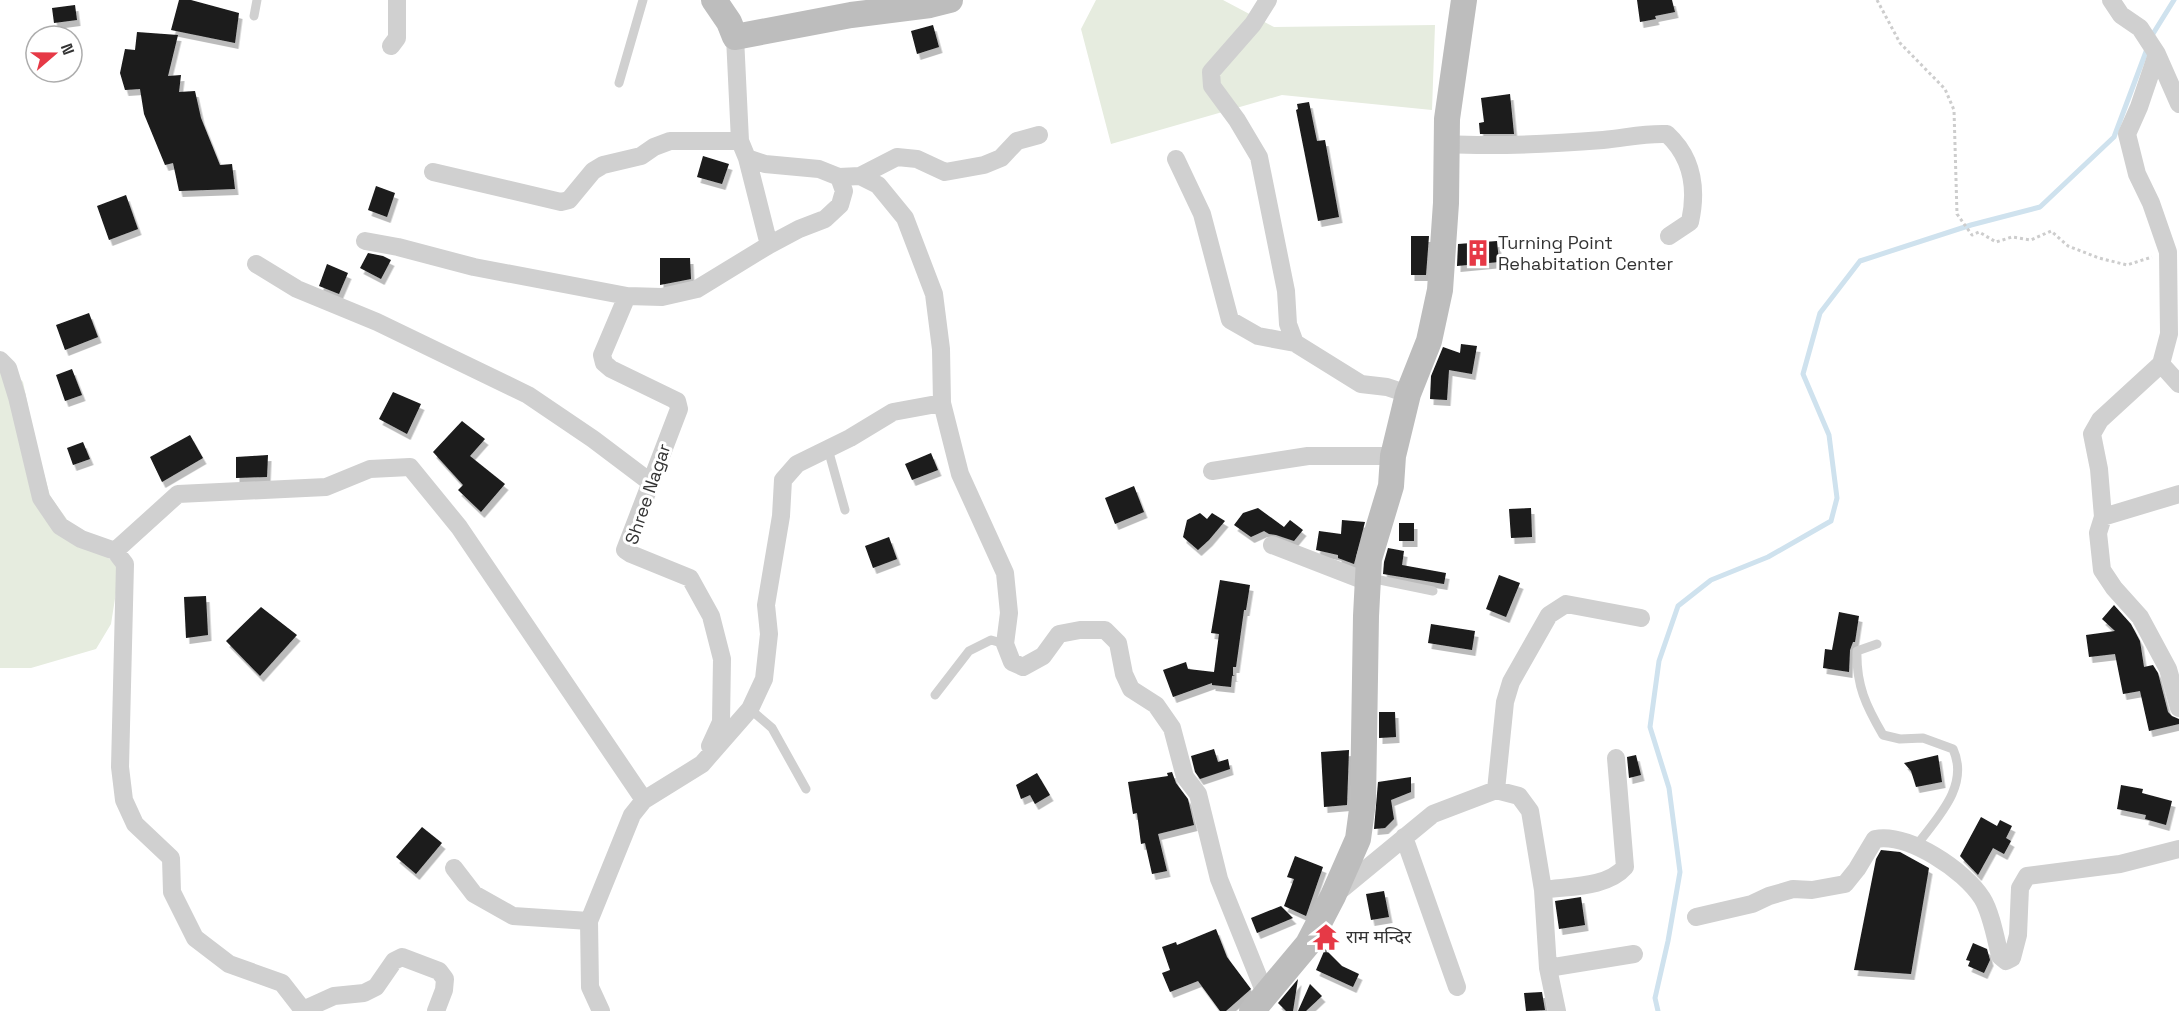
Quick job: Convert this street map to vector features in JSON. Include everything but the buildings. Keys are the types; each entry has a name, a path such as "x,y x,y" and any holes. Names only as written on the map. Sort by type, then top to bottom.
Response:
{"street":[{"path":"391,46 397,38 397,0"},
{"path":"714,0 729,22 735,37 743,149 769,245"},
{"path":"735,37 851,15 930,5 950,0"},
{"path":"1268,0 1253,24 1211,72 1212,86 1237,120 1259,157 1286,291 1288,324 1294,343"},
{"path":"1259,1004 1308,944 1333,896 1358,839 1363,802 1369,559 1391,486 1393,456 1408,394 1430,341 1440,290 1446,203 1447,119 1464,0"},
{"path":"2111,0 2121,15 2140,28 2157,54 2179,104"},
{"path":"2157,54 2127,134 2137,174 2173,250 2169,334 2161,364 2100,420 2092,434 2099,469 2103,517 2098,533 2102,570 2114,588 2140,617 2168,669 2179,708"},
{"path":"1447,144 1491,146 1607,140 1645,133 1667,134 1678,144 1691,174 1695,200 1690,222 1669,236"},
{"path":"433,172 561,202 569,200 593,171 603,165 641,156 654,147 670,141 743,149 765,164 819,169 839,177 860,176 897,157 916,159 945,172 984,165 1001,158 1017,141 1039,135"},
{"path":"1176,159 1202,214 1230,320 1258,336 1294,343 1361,384 1387,387 1408,394"},
{"path":"860,176 878,185 904,218 934,294 941,348 942,403 960,474 1005,573 1010,613 1005,644 1012,662 1023,667 1043,656 1059,634 1080,630 1105,630 1118,643 1124,674 1131,689 1156,705 1172,729 1185,777 1198,794 1219,879 1259,1004"},
{"path":"365,241 398,247 474,267 627,296 662,297 697,288 769,245 825,219 840,205 844,191 839,177"},
{"path":"256,264 297,290 377,322 528,395 593,439 650,482"},
{"name":"Shree Nagar","path":"627,296 602,355 604,363 611,369 677,401 679,410 625,550 690,578 711,616 722,659 721,722 702,764"},
{"path":"0,360 8,368 17,397 41,498 60,526 81,539 115,551 125,564 120,767 124,800 135,824 171,858 172,892 195,938 230,964 282,984 302,1010 334,996 364,993 376,987 394,961 402,957 439,971 445,979 444,990 435,1011"},
{"path":"2161,364 2179,384"},
{"path":"601,1011 590,987 589,921 632,815 644,800 702,764 750,709 764,679 769,634 766,605 781,516 783,480 797,464 893,412 942,403"},
{"path":"1212,471 1308,456 1393,456"},
{"path":"115,551 178,494 326,487 370,469 410,467 459,527 644,800"},
{"path":"2103,517 2179,494"},
{"path":"1272,545 1368,580"},
{"path":"1496,790 1505,702 1511,682 1549,615 1566,604 1641,618"},
{"path":"1543,890 1600,882 1618,875 1625,867 1616,758"},
{"path":"1333,896 1433,814 1496,790 1519,796 1530,811 1543,890 1548,968 1557,1011"},
{"path":"1404,837 1457,987"},
{"path":"1696,917 1752,904 1793,889 1812,890 1845,884 1875,839 1884,838 1916,846 1962,874 1983,899 2000,956 2006,961 2012,958 2018,935 2020,888 2027,876 2120,864 2179,849"},
{"path":"454,868 474,894 513,916 589,921"},
{"path":"1548,968 1634,954"}],"lane":[{"path":"254,16 257,0"},
{"path":"619,83 643,0"},
{"path":"828,449 845,510"},
{"path":"1368,580 1433,591"},
{"path":"935,695 969,651 991,640 1005,644"},
{"path":"1877,644 1857,651 1857,672 1866,706 1883,735 1900,739 1923,738 1953,749 1959,761 1958,779 1949,801 1916,846"},
{"path":"750,709 772,728 806,789"}],"path":[{"path":"1876,0 1900,43 1945,89 1954,110 1957,214 1972,235 1979,232 1996,242 2012,237 2031,240 2051,231 2068,246 2099,258 2127,264 2173,250"}],"shaded area":[{"path":"1096,0 1223,0 1274,27 1435,25 1432,110 1282,95 1111,144 1081,29"},
{"path":"0,357 23,382 50,496 79,536 120,567 111,624 96,649 31,668 0,668"}],"waterway":[{"path":"2151,37 2174,0"},
{"path":"1658,1011 1655,998 1680,872 1669,788 1650,727 1659,661 1678,606 1711,580 1768,557 1831,521 1837,498 1829,435 1803,374 1820,313 1860,261 1971,225 2040,207 2114,137 2147,49"}],"place":[{"name":"Turning Point Rehabitation Center","path":"1478,253"},
{"name":"राम मन्दिर","path":"1326,937"}]}
